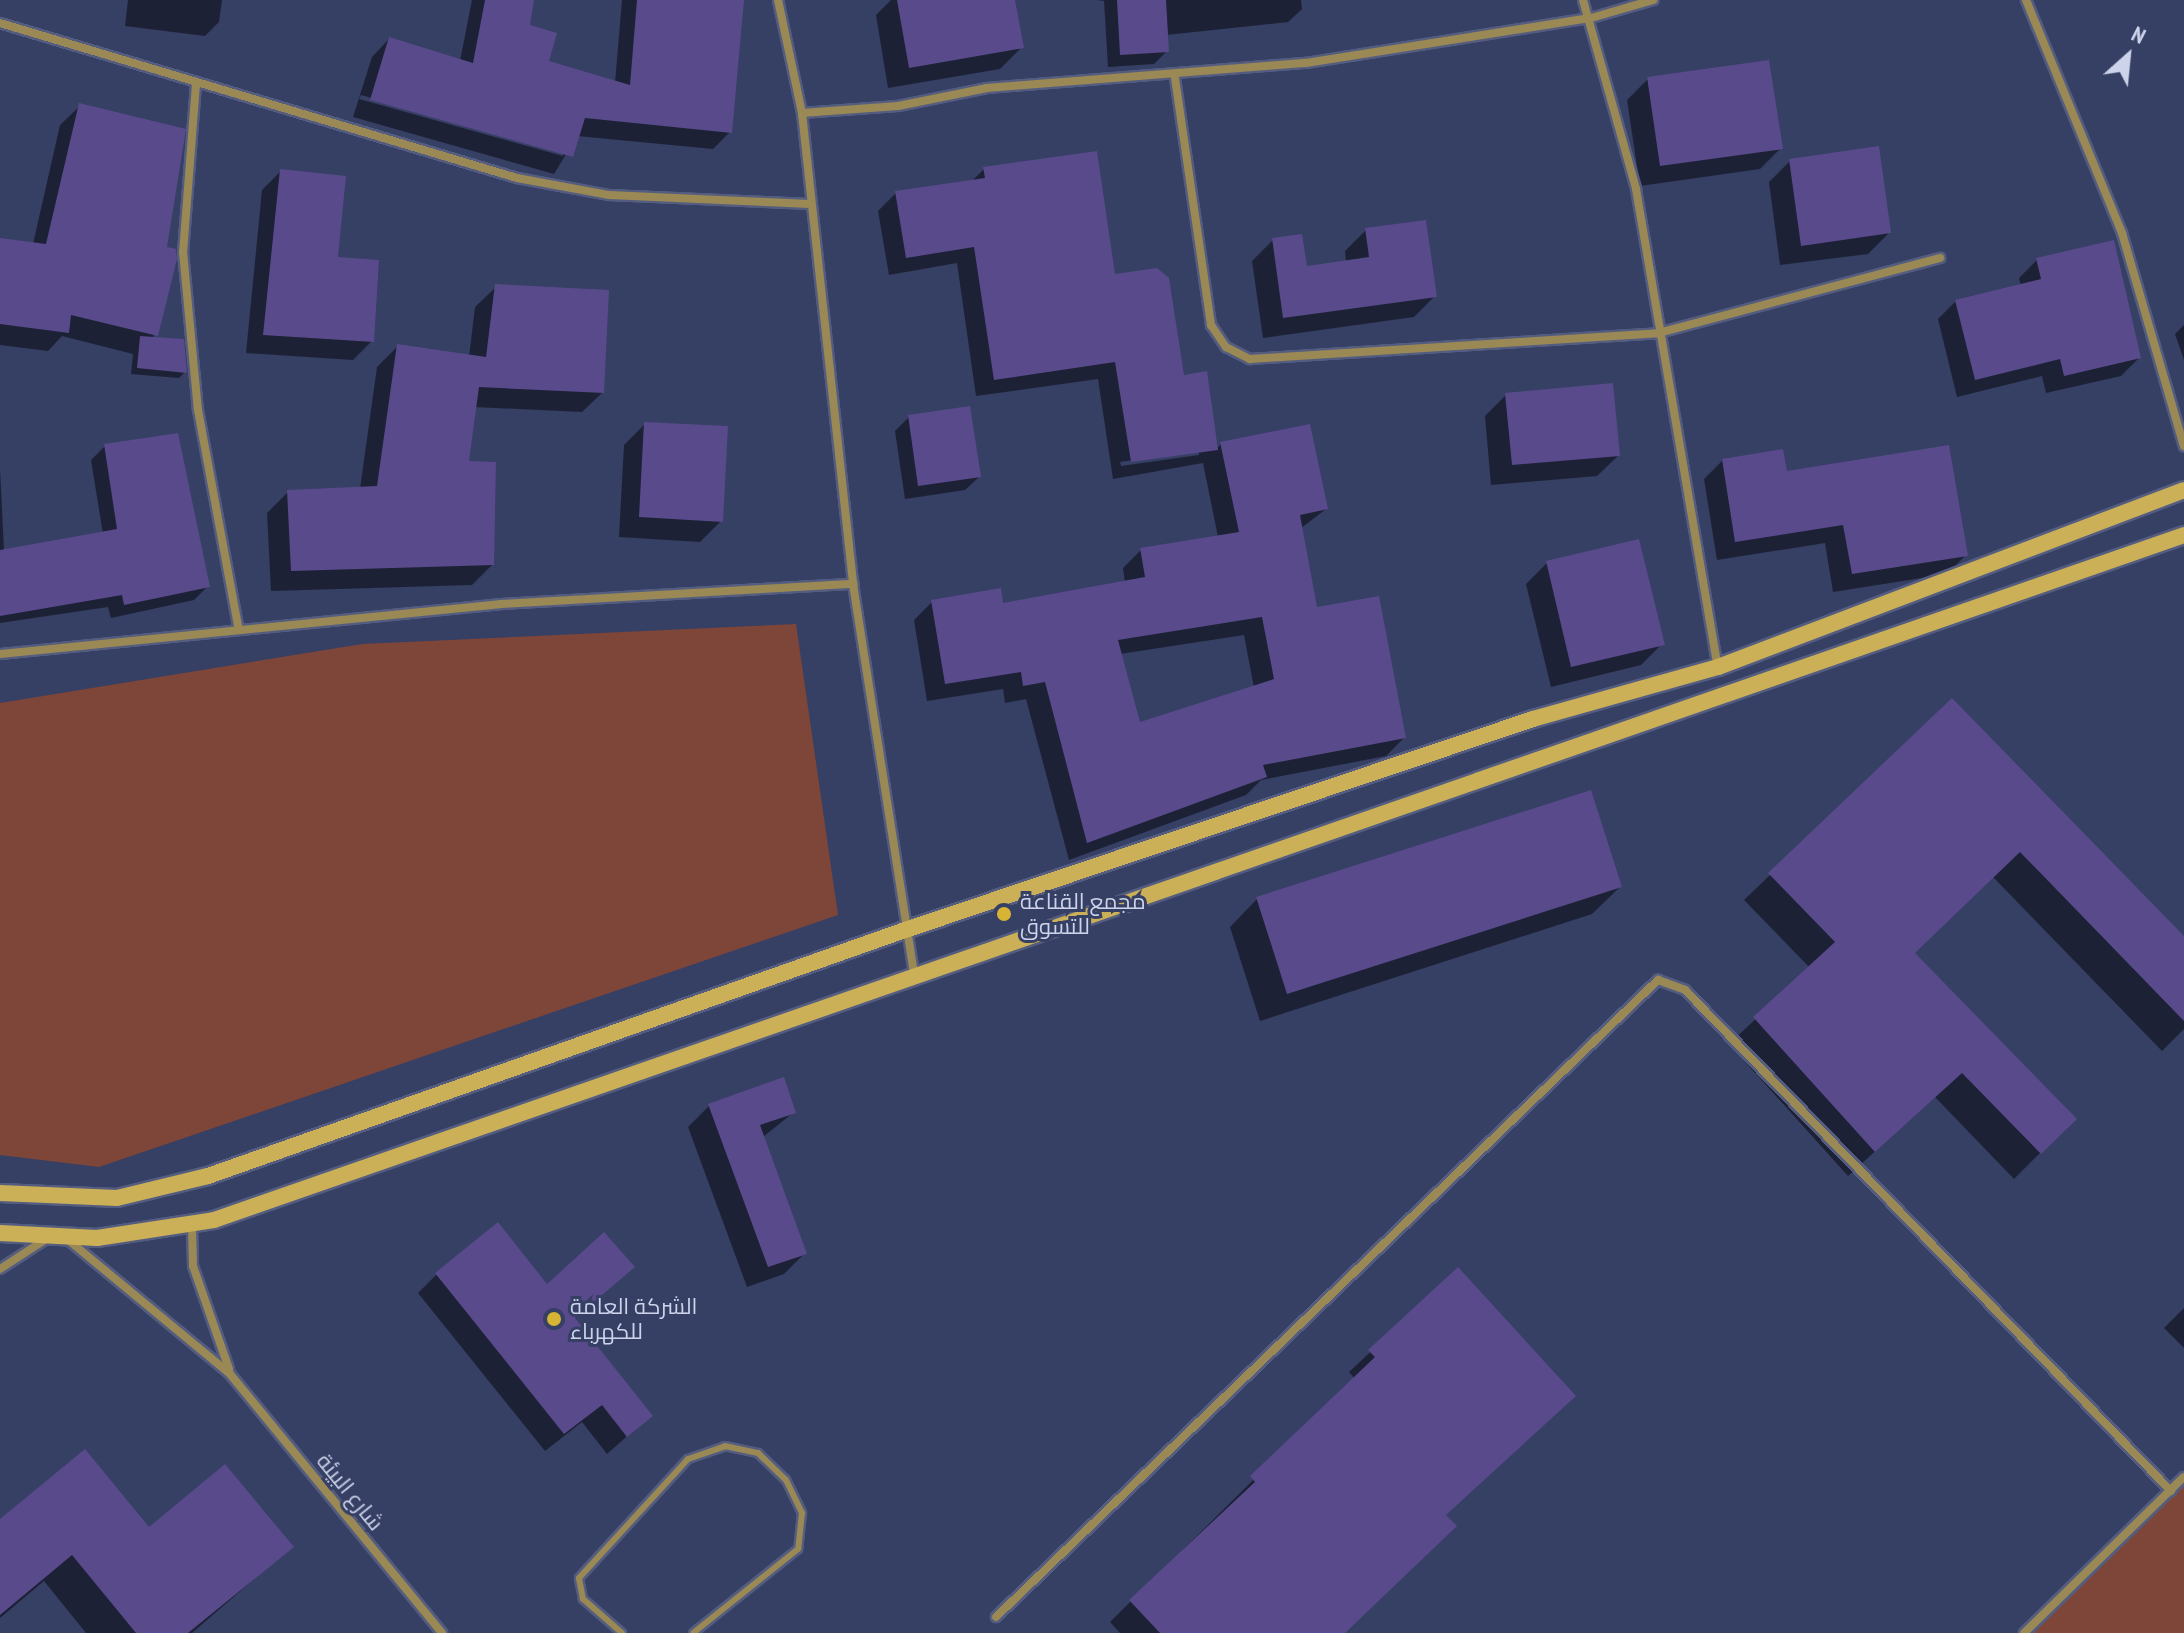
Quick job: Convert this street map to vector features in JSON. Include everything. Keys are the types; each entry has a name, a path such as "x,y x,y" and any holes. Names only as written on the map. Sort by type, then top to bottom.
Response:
{"main road":[{"path":"0,1193 117,1198 178,1186 908,929 1533,719 1718,667 2184,490"},
{"path":"0,1233 67,1239 192,1225 2184,535"}],"street":[{"path":"778,0 802,113 853,584 914,973"},
{"path":"1583,0 1591,18 1636,189 1658,333 1718,667"},
{"path":"802,113 898,106 987,88 1175,78 1591,18 1653,0"},
{"path":"2026,0 2122,233 2184,446"},
{"path":"0,23 517,178 609,195 810,204"},
{"path":"1175,78 1211,325 1226,347 1271,363 1658,333 1940,258"},
{"path":"196,84 183,252 198,410 238,626"},
{"path":"0,654 238,626 853,584"},
{"path":"996,1617 1658,980 1685,990 2171,1491"},
{"name":"شارع البيئة","path":"192,1225 200,1294 230,1374"},
{"path":"0,1269 49,1237"},
{"name":"شارع البيئة","path":"67,1239 230,1374 442,1633"},
{"path":"2024,1633 2184,1477"}],"lane":[{"path":"622,1633 583,1599 579,1578 688,1459 725,1446 758,1453 786,1480 802,1513 798,1549 693,1633"}],"shaded area":[{"path":"796,624 838,915 99,1167 0,1155 0,703 362,644"},
{"path":"2184,1475 2184,1633 2026,1633"}],"building":[{"path":"485,0 534,0 530,25 557,33 549,61 630,85 637,0 744,0 732,133 585,118 573,157 370,100 389,37 473,63"},
{"path":"897,0 1015,0 1024,48 909,68"},
{"path":"1117,0 1166,0 1169,52 1120,55"},
{"path":"1769,60 1783,149 1660,166 1647,77"},
{"path":"79,103 186,129 167,247 176,249 177,259 158,336 71,315 69,333 0,324 0,238 46,244"},
{"path":"1879,146 1891,233 1801,246 1789,159"},
{"path":"1097,151 1115,274 1157,268 1169,278 1184,375 1207,371 1218,450 1131,462 1115,362 994,380 974,247 906,258 895,191 985,178 983,167"},
{"path":"280,169 346,176 338,257 379,260 374,342 263,335"},
{"path":"1426,220 1437,297 1283,318 1272,238 1302,234 1307,266 1369,257 1365,228"},
{"path":"2114,240 2141,358 2064,376 2060,359 1975,380 1955,300 2041,279 2036,258"},
{"path":"495,284 609,290 604,393 479,387 469,461 496,462 494,565 291,571 287,490 377,486 397,344 486,357"},
{"path":"140,336 184,339 187,373 137,368"},
{"path":"1613,383 1620,456 1512,465 1505,393"},
{"path":"970,406 981,477 918,486 908,415"},
{"path":"644,422 728,426 723,522 639,517"},
{"path":"1310,424 1328,509 1300,515 1317,607 1379,596 1406,738 1263,765 1267,777 1087,843 1045,682 1023,686 1021,672 945,684 931,600 1001,588 1003,603 1145,577 1140,548 1239,532 1220,442","holes":["1262,617 1274,679 1140,722 1118,640"]},
{"path":"178,433 210,587 124,605 122,595 0,616 0,550 117,529 104,444"},
{"path":"1949,445 1968,556 1852,574 1843,525 1735,542 1722,459 1783,449 1787,471"},
{"path":"1639,539 1665,645 1571,667 1546,561"},
{"path":"1952,698 2184,936 2184,1021 2020,852 1915,953 2077,1119 2041,1154 1962,1073 1875,1152 1753,1017 1835,942 1768,873"},
{"path":"1591,790 1622,887 1287,994 1256,897"},
{"path":"784,1077 796,1113 760,1125 807,1254 768,1267 708,1104"},
{"path":"498,1222 547,1284 604,1232 635,1267 575,1318 653,1416 627,1437 602,1405 564,1434 435,1273"},
{"path":"1458,1267 1576,1396 1446,1515 1457,1526 1345,1633 1160,1633 1129,1600 1255,1482 1250,1476 1375,1357 1368,1350"},
{"path":"85,1449 149,1527 225,1464 294,1547 188,1633 136,1633 72,1555 0,1615 0,1519"}],"place":[{"name":"مجمع القناعة للتسوق","path":"1004,914"},
{"name":"الشركة العامة للكهرباء","path":"554,1319"}]}
